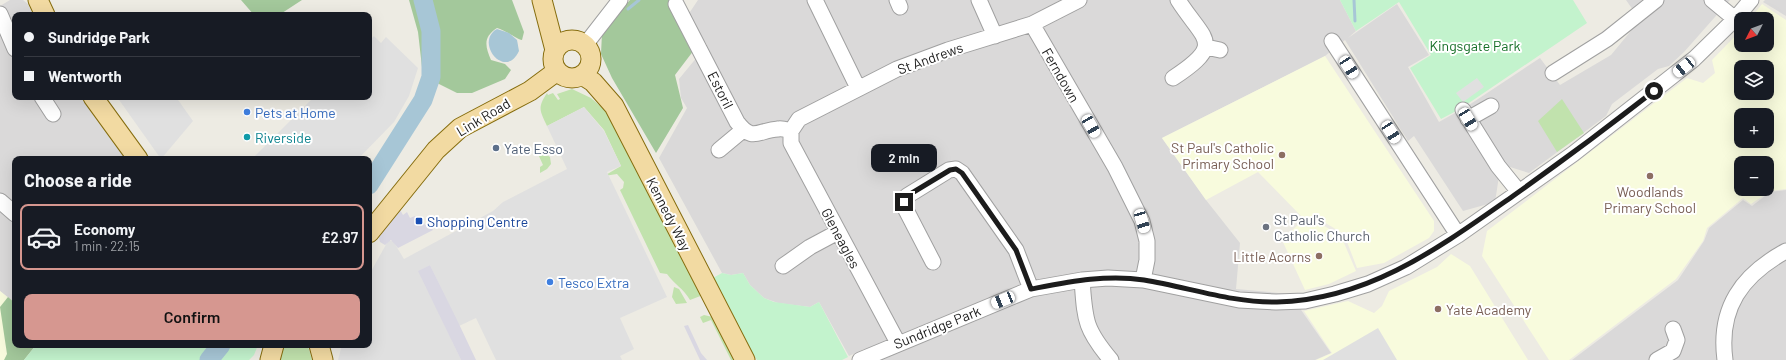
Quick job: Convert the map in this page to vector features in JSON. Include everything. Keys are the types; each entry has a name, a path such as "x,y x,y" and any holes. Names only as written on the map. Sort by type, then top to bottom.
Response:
{"main road":[{"path":"38,0 44,12"},
{"path":"545,8 578,42 589,51 591,59 589,66 582,75 569,78 562,76 553,64 555,50 545,8"},
{"path":"555,50 559,44 578,42"},
{"name":"Link Road","path":"372,231 436,150 460,128 530,91 557,71"},
{"name":"Kennedy Way","path":"582,75 593,82 614,106 745,360"},
{"path":"95,100 136,156"}],"street":[{"path":"578,42 620,0"},
{"path":"815,0 858,88"},
{"path":"979,0 995,36"},
{"name":"St Andrews","path":"791,131 799,119 897,69 1032,24 1079,0"},
{"path":"1173,78 1196,63 1213,48 1178,0"},
{"path":"1553,73 1607,39 1656,0"},
{"path":"1712,0 1734,18"},
{"name":"Sundridge Park","path":"1741,12 1751,0"},
{"name":"Estoril","path":"676,4 737,122 744,130"},
{"path":"0,14 12,42"},
{"name":"Sundridge Park","path":"860,360 1031,289 1082,280 1108,278 1143,280 1239,300 1276,302 1305,301 1368,284 1406,267 1458,235 1573,154 1694,59 1734,20"},
{"name":"Ferndown","path":"1032,24 1115,167 1142,221 1147,240 1147,260 1143,280"},
{"path":"1332,41 1458,235"},
{"path":"44,100 53,114"},
{"path":"1491,106 1466,114 1498,166 1519,192"},
{"path":"719,150 744,130 755,134 779,128 791,131"},
{"name":"Gleneagles","path":"791,131 791,143 898,343"},
{"path":"933,262 905,208 904,202 907,196 950,170 956,169 962,173 1016,250 1031,289"},
{"path":"1,202 12,211"},
{"path":"782,266 810,247 838,232"},
{"path":"1725,360 1724,330 1728,312 1734,297 1744,283 1758,270 1786,251"},
{"path":"1082,280 1085,318 1097,343 1111,360"},
{"path":"1657,360 1673,351 1677,340 1673,329"}],"shaded area":[{"path":"10,0 23,0 28,4 32,12 12,12 12,100 83,100 125,156 12,156 12,301 0,291 0,6"},
{"path":"698,0 1340,0 1356,31 1348,38 1397,4 1429,55 1408,67 1439,122 1469,105 1540,58 1560,85 1611,55 1640,20 1626,0 1730,0 1684,52 1669,66 1658,69 1612,104 1606,116 1529,173 1510,167 1499,176 1495,202 1463,211 1414,136 1408,141 1345,40 1325,56 1162,138 1206,200 1240,243 1236,289 1290,294 1331,353 1315,360 870,360 864,349 849,356 819,302 810,307 778,303 764,298 750,285 743,273 731,275 722,273 659,158 687,108 681,98 679,79 707,45 688,15"},
{"path":"1765,0 1786,0 1786,16 1763,2"},
{"name":"Woodlands Primary School","path":"1762,4 1774,12 1756,12"},
{"name":"Woodlands Primary School","path":"1774,12 1786,20 1786,189 1774,190 1774,156 1734,156 1734,196 1763,196 1751,204 1743,198 1707,228 1703,241 1676,279 1569,360 1549,360 1482,256 1487,231 1687,78 1703,83 1715,73 1712,60 1734,37 1734,52 1774,52"},
{"name":"Riverside","path":"374,36 381,43 386,37 418,68 409,96 394,122 361,156 255,156 311,100 372,100 372,38"},
{"name":"St Paul's Catholic Primary School","path":"1325,56 1434,221 1434,231 1429,238 1384,263 1357,268 1344,234 1322,221 1304,219 1258,172 1206,200 1162,138"},
{"path":"1477,78 1484,87 1463,102 1456,93"},
{"path":"119,100 178,100 193,121 164,156 159,156"},
{"name":"Tesco Extra","path":"584,107 604,131 621,166 607,172 667,297 620,318 634,349 620,356 622,360 496,360 476,318 459,326 430,265 419,271 461,360 338,360 341,348 372,348 372,270 388,241 393,241 404,259 493,211 503,202 567,169 547,126"},
{"path":"1786,190 1786,360 1572,360 1678,280 1704,241 1709,228 1743,200 1752,206 1765,196 1774,196 1774,192"},
{"path":"399,208 403,215 407,212 410,218 415,216 418,222 422,219 425,225 429,223 433,230 398,248 391,240 385,245 380,242 378,234"},
{"name":"Little Acorns","path":"1301,222 1305,225 1321,224 1341,236 1356,271 1329,284 1305,290 1282,240"},
{"name":"Yate Academy","path":"1451,254 1470,266 1528,360 1316,360 1332,353 1304,311 1348,301 1374,313 1382,306 1389,291 1437,267"},
{"path":"430,265 476,360 461,360 418,271"},
{"path":"0,291 12,301 12,348 34,348 24,360 0,360"},
{"path":"688,325 701,353 707,360 700,360 684,326"},
{"path":"1378,328 1397,360 1323,360"}],"green space":[{"path":"241,0 302,0 284,12 251,12"},
{"path":"409,0 512,0 524,32 522,40 497,28 492,31 486,42 491,60 505,64 511,70 505,79 472,93 457,93 423,76 418,32"},
{"path":"630,0 669,0 694,50 675,75 683,108 656,153 612,78 601,54 602,33"},
{"name":"Kingsgate Park","path":"1340,0 1573,0 1587,23 1460,109 1441,119 1410,68 1431,55 1399,2 1356,31"},
{"path":"572,89 591,98 607,112 703,295 690,300 667,274 660,273 620,190 623,188 624,182 617,174 604,176 621,166 604,130 584,107 547,126 543,117 541,106 547,93 548,95 553,93 558,100 560,99 557,94"},
{"path":"1562,99 1584,133 1557,152 1538,121"},
{"path":"542,152 550,157 551,164 547,169 540,173 540,167 543,165 538,154"},
{"path":"722,273 731,275 743,273 750,285 764,298 774,302 810,307 819,302 848,357 842,360 757,360 749,349 711,279"},
{"path":"674,287 679,289 687,303 676,304 672,297"},
{"path":"8,297 12,300 12,348 34,348 24,360 4,360 7,354 0,307"},
{"path":"704,315 717,318 739,360 731,360 711,320 703,323 700,317"},
{"path":"34,348 257,348 254,355 249,360 24,360"},
{"path":"284,348 308,348 312,360 278,360"}],"water":[{"path":"497,29 509,33 517,40 519,51 513,59 506,62 500,61 490,50 489,42 491,35"}],"waterway":[{"path":"372,180 423,100 431,77 431,31 423,0"},
{"path":"628,9 639,0"},
{"path":"1354,0 1355,21"},
{"path":"209,360 219,348"}],"place":[{"name":"Pets at Home","path":"247,112"},
{"name":"Riverside","path":"247,137"},
{"name":"Yate Esso","path":"496,148"},
{"name":"St Paul's Catholic Primary School","path":"1282,155"},
{"name":"Woodlands Primary School","path":"1650,176"},
{"name":"Shopping Centre","path":"419,221"},
{"name":"St Paul's Catholic Church","path":"1266,227"},
{"name":"Little Acorns","path":"1319,256"},
{"name":"Tesco Extra","path":"550,282"},
{"name":"Yate Academy","path":"1438,309"}],"route":[{"path":"904,202 907,196 950,170 956,169 962,173 1016,250 1031,289 1082,280 1108,278 1143,280 1239,300 1276,302 1305,301 1368,284 1406,267 1458,235 1573,154 1654,91"}]}
